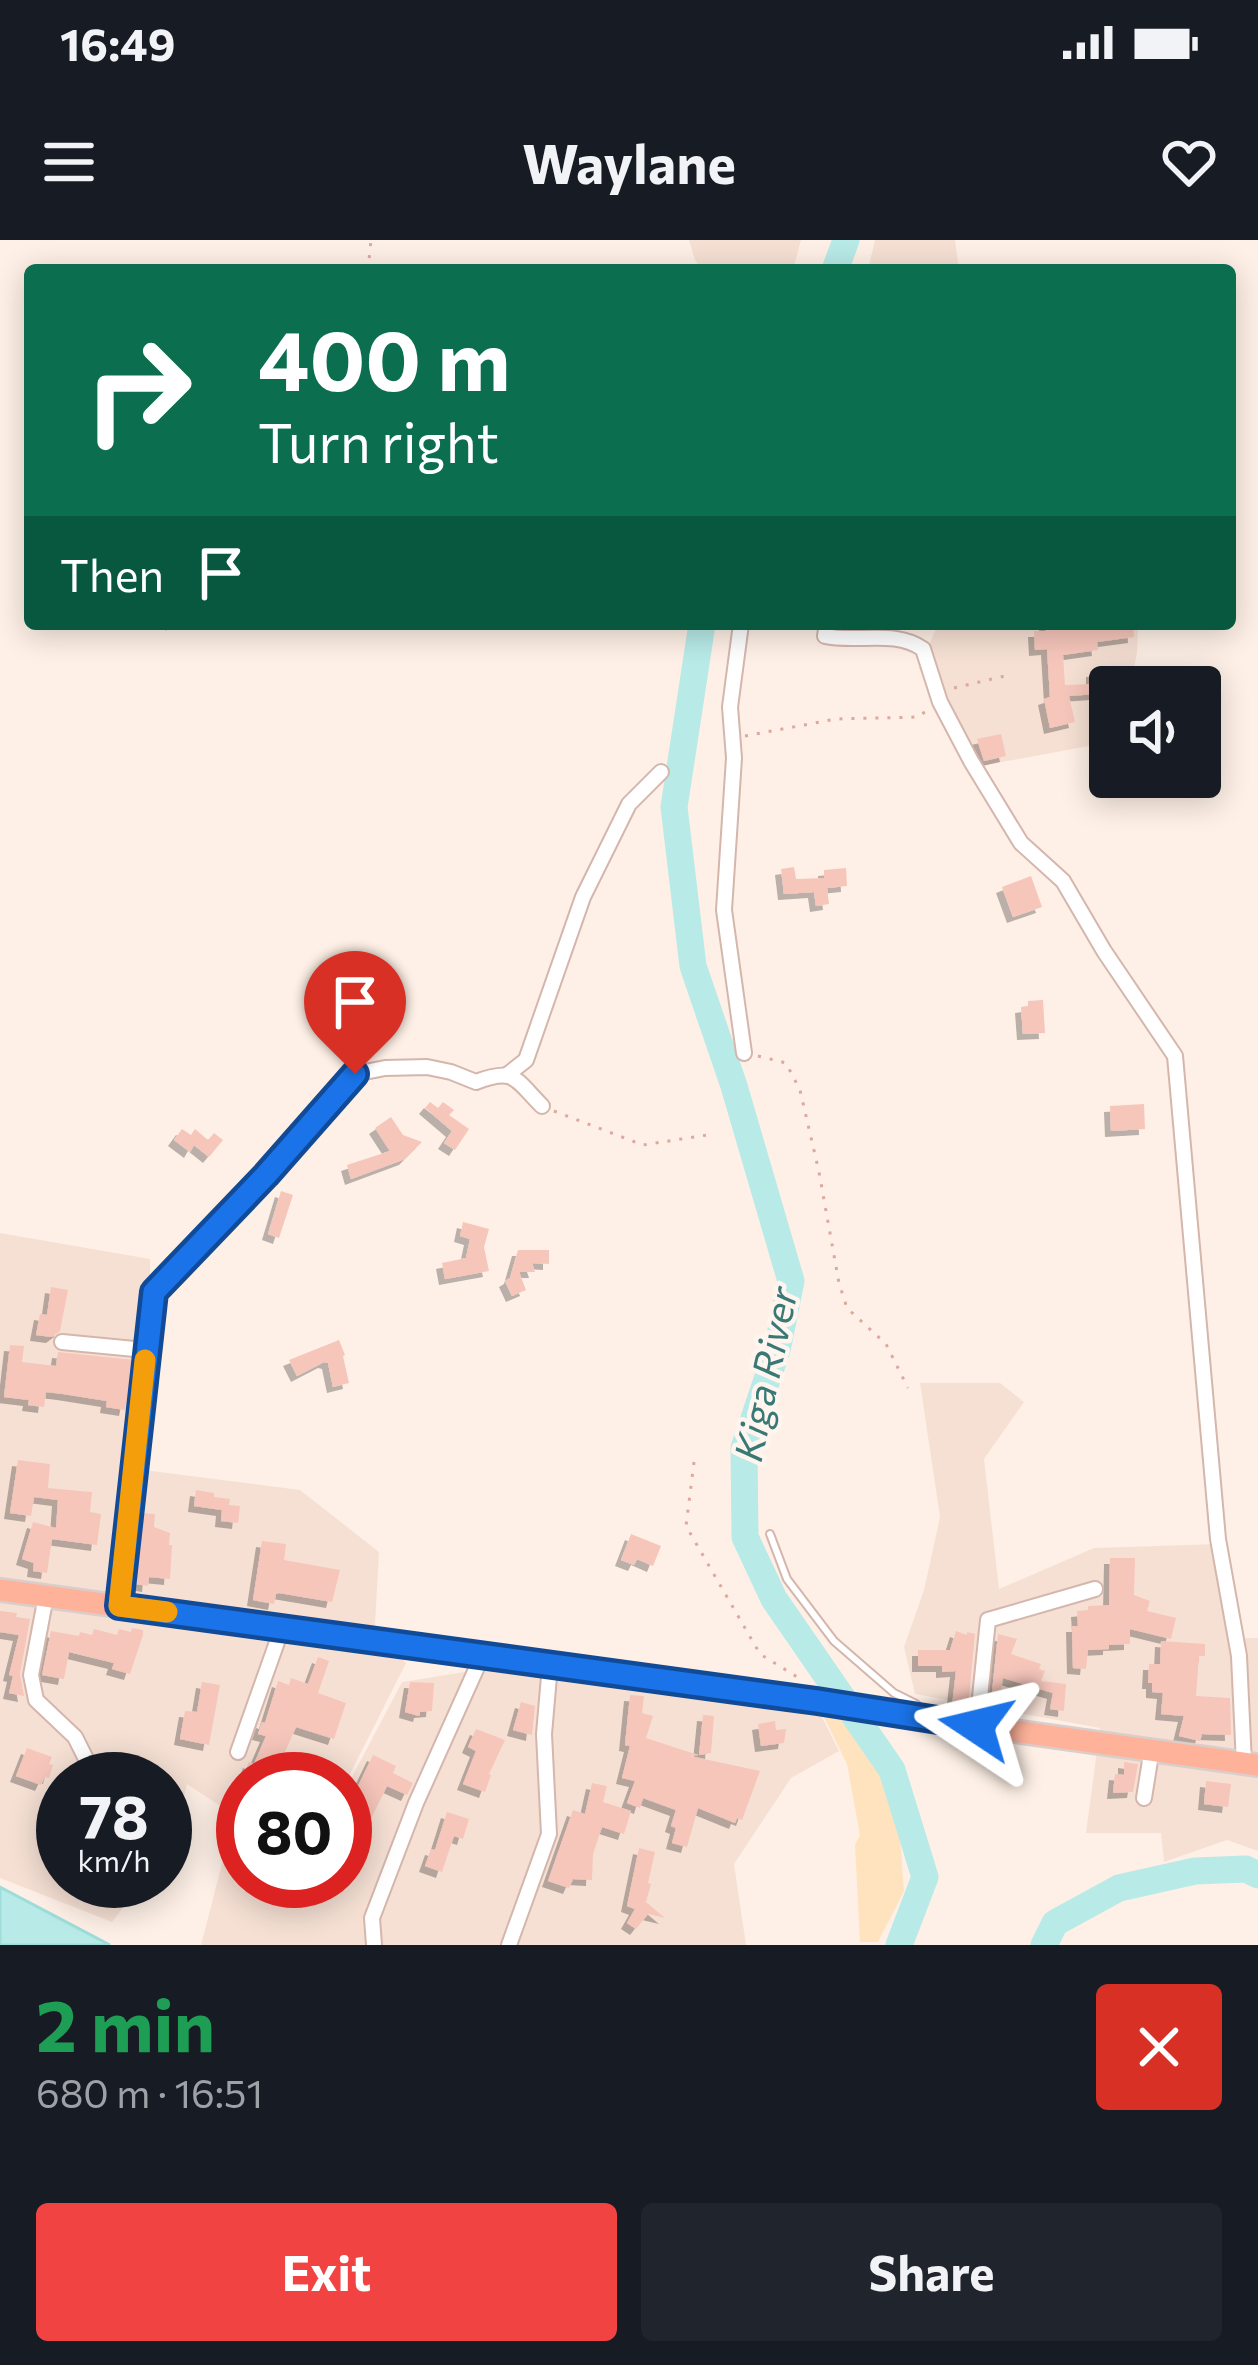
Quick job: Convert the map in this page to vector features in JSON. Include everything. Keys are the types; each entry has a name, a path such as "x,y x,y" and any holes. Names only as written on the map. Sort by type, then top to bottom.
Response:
{"highway":[{"path":"0,1590 1251,1764"}],"street":[{"path":"740,630 730,707 734,758 724,910 745,1053"},
{"path":"826,630 826,636 844,640 906,640 923,649 940,702 1021,843 1064,881 1104,951 1175,1056 1218,1539 1239,1656 1251,1764"},
{"path":"507,1075 526,1060 583,897 629,804 661,772"},
{"path":"119,1606 154,1292 355,1074 427,1067 476,1082 499,1073 542,1106"},
{"path":"62,1342 146,1351"},
{"path":"976,1726 988,1620 1095,1589"},
{"path":"46,1596 31,1675 36,1700 75,1737 82,1752"},
{"path":"238,1752 282,1628"},
{"path":"374,1945 372,1918 416,1803 482,1656"},
{"path":"509,1945 549,1834 544,1734 550,1665"},
{"path":"1144,1798 1152,1748"}],"lane":[{"path":"770,1534 788,1579 834,1641 894,1693 916,1705 920,1717"}],"path":[{"path":"732,737 836,718 918,717 940,702 946,691 1004,676"},
{"path":"745,1053 786,1063 800,1090 847,1308 886,1344 908,1388"},
{"path":"542,1106 643,1145 707,1135"},
{"path":"694,1462 686,1526 760,1654 802,1680"}],"shaded area":[{"path":"689,240 801,240 795,264 698,264"},
{"path":"875,240 955,240 958,264 869,264"},
{"path":"935,630 1138,630 1134,666 1089,666 1089,746 981,766 919,668"},
{"path":"0,1233 150,1259 144,1470 300,1490 379,1552 375,1625 406,1663 361,1752 216,1752 216,1803 192,1787 192,1752 36,1752 36,1892 0,1878"},
{"path":"920,1383 1000,1383 1024,1402 984,1459 999,1589 1094,1548 1217,1544 1238,1638 1258,1638 1258,1851 1227,1840 1164,1862 1161,1833 1086,1833 1100,1728 915,1694 904,1647 924,1590 940,1517"},
{"path":"489,1668 820,1713 839,1751 791,1778 734,1864 746,1945 201,1945 216,1887 216,1908 372,1908 372,1752 365,1752 402,1682"},
{"path":"76,1908 123,1908 112,1922"}],"sand":[{"path":"825,1696 839,1700 892,1780 904,1891 878,1942 860,1942 855,1845 860,1835 847,1764 824,1717"}],"water":[{"path":"0,1887 110,1945 0,1945"}],"building":[{"path":"1133,630 1134,637 1097,642 1098,650 1063,655 1065,685 1089,684 1089,695 1069,696 1075,722 1050,728 1044,699 1050,697 1047,649 1035,650 1034,631"},
{"path":"1001,734 1006,756 984,761 977,739"},
{"path":"794,867 796,879 824,878 824,870 846,868 847,886 827,888 829,904 816,906 814,892 784,894 781,869"},
{"path":"1031,876 1042,907 1013,917 1002,887"},
{"path":"1043,1000 1045,1033 1023,1034 1021,1007"},
{"path":"430,1102 438,1108 443,1102 454,1110 449,1115 469,1129 455,1150 444,1143 452,1131 425,1108"},
{"path":"1144,1104 1145,1129 1111,1131 1110,1106"},
{"path":"391,1117 403,1135 422,1142 405,1159 351,1179 347,1165 390,1151 375,1128"},
{"path":"182,1129 191,1135 195,1129 208,1140 214,1133 223,1140 209,1157 194,1145 190,1152 174,1140"},
{"path":"281,1191 293,1195 279,1238 268,1234"},
{"path":"463,1222 489,1229 484,1247 489,1271 445,1279 442,1263 466,1258 470,1239 460,1236"},
{"path":"518,1250 549,1250 549,1264 532,1263 535,1272 519,1272 526,1290 512,1296 505,1281"},
{"path":"51,1287 68,1290 60,1331 52,1337 36,1335 40,1314 47,1315"},
{"path":"339,1340 349,1383 333,1387 324,1362 297,1376 289,1360"},
{"path":"10,1345 24,1346 22,1362 56,1366 58,1352 135,1360 125,1410 106,1407 107,1401 46,1392 44,1407 4,1397"},
{"path":"18,1460 50,1464 48,1488 92,1492 90,1512 101,1514 97,1545 52,1539 47,1573 33,1571 34,1563 22,1559 33,1522 56,1528 58,1500 34,1497 31,1516 10,1513"},
{"path":"196,1490 240,1506 238,1523 221,1521 222,1510 194,1506"},
{"path":"141,1513 155,1514 154,1527 170,1533 172,1545 170,1579 149,1577 148,1586 135,1584"},
{"path":"631,1534 661,1546 653,1566 637,1559 634,1565 621,1560"},
{"path":"262,1541 286,1544 284,1560 340,1570 332,1602 279,1593 274,1604 253,1600"},
{"path":"1110,1558 1135,1558 1134,1595 1150,1601 1147,1611 1176,1618 1171,1639 1130,1629 1130,1644 1088,1650 1086,1669 1073,1668 1072,1626 1078,1626 1077,1611 1109,1605"},
{"path":"0,1611 30,1619 20,1674 24,1696 9,1693 19,1635 0,1632"},
{"path":"132,1628 143,1630 143,1635 130,1674 112,1669 114,1663 69,1652 64,1679 42,1675 51,1631 79,1636 80,1632 92,1635 94,1629 117,1635 119,1629 131,1632"},
{"path":"956,1631 975,1634 968,1708 952,1706 956,1671 918,1666 918,1650 950,1650"},
{"path":"998,1634 1017,1639 1011,1654 1041,1664 1039,1669 1045,1671 1041,1681 1066,1684 1064,1711 1050,1709 1053,1693 1003,1678 999,1703 991,1702"},
{"path":"1161,1641 1205,1644 1205,1656 1199,1656 1196,1696 1230,1698 1231,1735 1202,1734 1200,1741 1179,1736 1184,1716 1161,1714 1163,1693 1152,1692 1152,1683 1148,1683 1149,1664 1160,1664"},
{"path":"318,1657 329,1661 318,1693 346,1703 334,1739 296,1727 285,1752 259,1752 266,1736 258,1734 278,1681 289,1685 291,1678 308,1684"},
{"path":"202,1682 220,1685 209,1745 180,1739 185,1711 197,1712"},
{"path":"410,1682 434,1683 432,1711 419,1716 405,1712"},
{"path":"630,1695 644,1696 642,1713 653,1716 646,1738 698,1755 690,1756 760,1771 742,1820 737,1818 735,1823 698,1808 687,1847 672,1843 676,1810 643,1798 640,1808 627,1803 635,1781 622,1778 630,1746 625,1745"},
{"path":"521,1702 535,1706 532,1735 513,1730"},
{"path":"703,1715 714,1716 711,1753 699,1755"},
{"path":"775,1721 776,1730 786,1729 784,1743 761,1746 758,1724"},
{"path":"476,1729 505,1740 485,1792 463,1784 476,1751 468,1747"},
{"path":"27,1748 38,1752 36,1783 16,1776"},
{"path":"372,1757 396,1766 393,1773 413,1783 407,1795 387,1786 372,1817"},
{"path":"1124,1762 1138,1764 1133,1792 1113,1793 1115,1774 1124,1775"},
{"path":"1206,1781 1231,1784 1228,1807 1204,1804"},
{"path":"592,1783 607,1786 603,1802 631,1811 624,1834 602,1827 593,1854 592,1880 573,1879 569,1888 548,1881 573,1810 585,1814"},
{"path":"447,1812 469,1819 463,1839 454,1836 442,1872 425,1866"},
{"path":"639,1848 655,1852 646,1902 665,1918 648,1914 636,1929 627,1923 635,1909 627,1906"}],"waterway":[{"name":"Kiga River","path":"837,264 846,240"},
{"name":"Kiga River","path":"701,630 674,807 693,966 791,1281 777,1350 744,1448 745,1537 774,1599 892,1770 925,1877 899,1945"},
{"path":"1044,1945 1055,1923 1119,1888 1195,1871 1246,1869 1258,1875"}],"slow traffic":[{"path":"145,1360 119,1606 167,1612"}],"route":[{"path":"355,1074 154,1292 119,1606 976,1726"}]}
